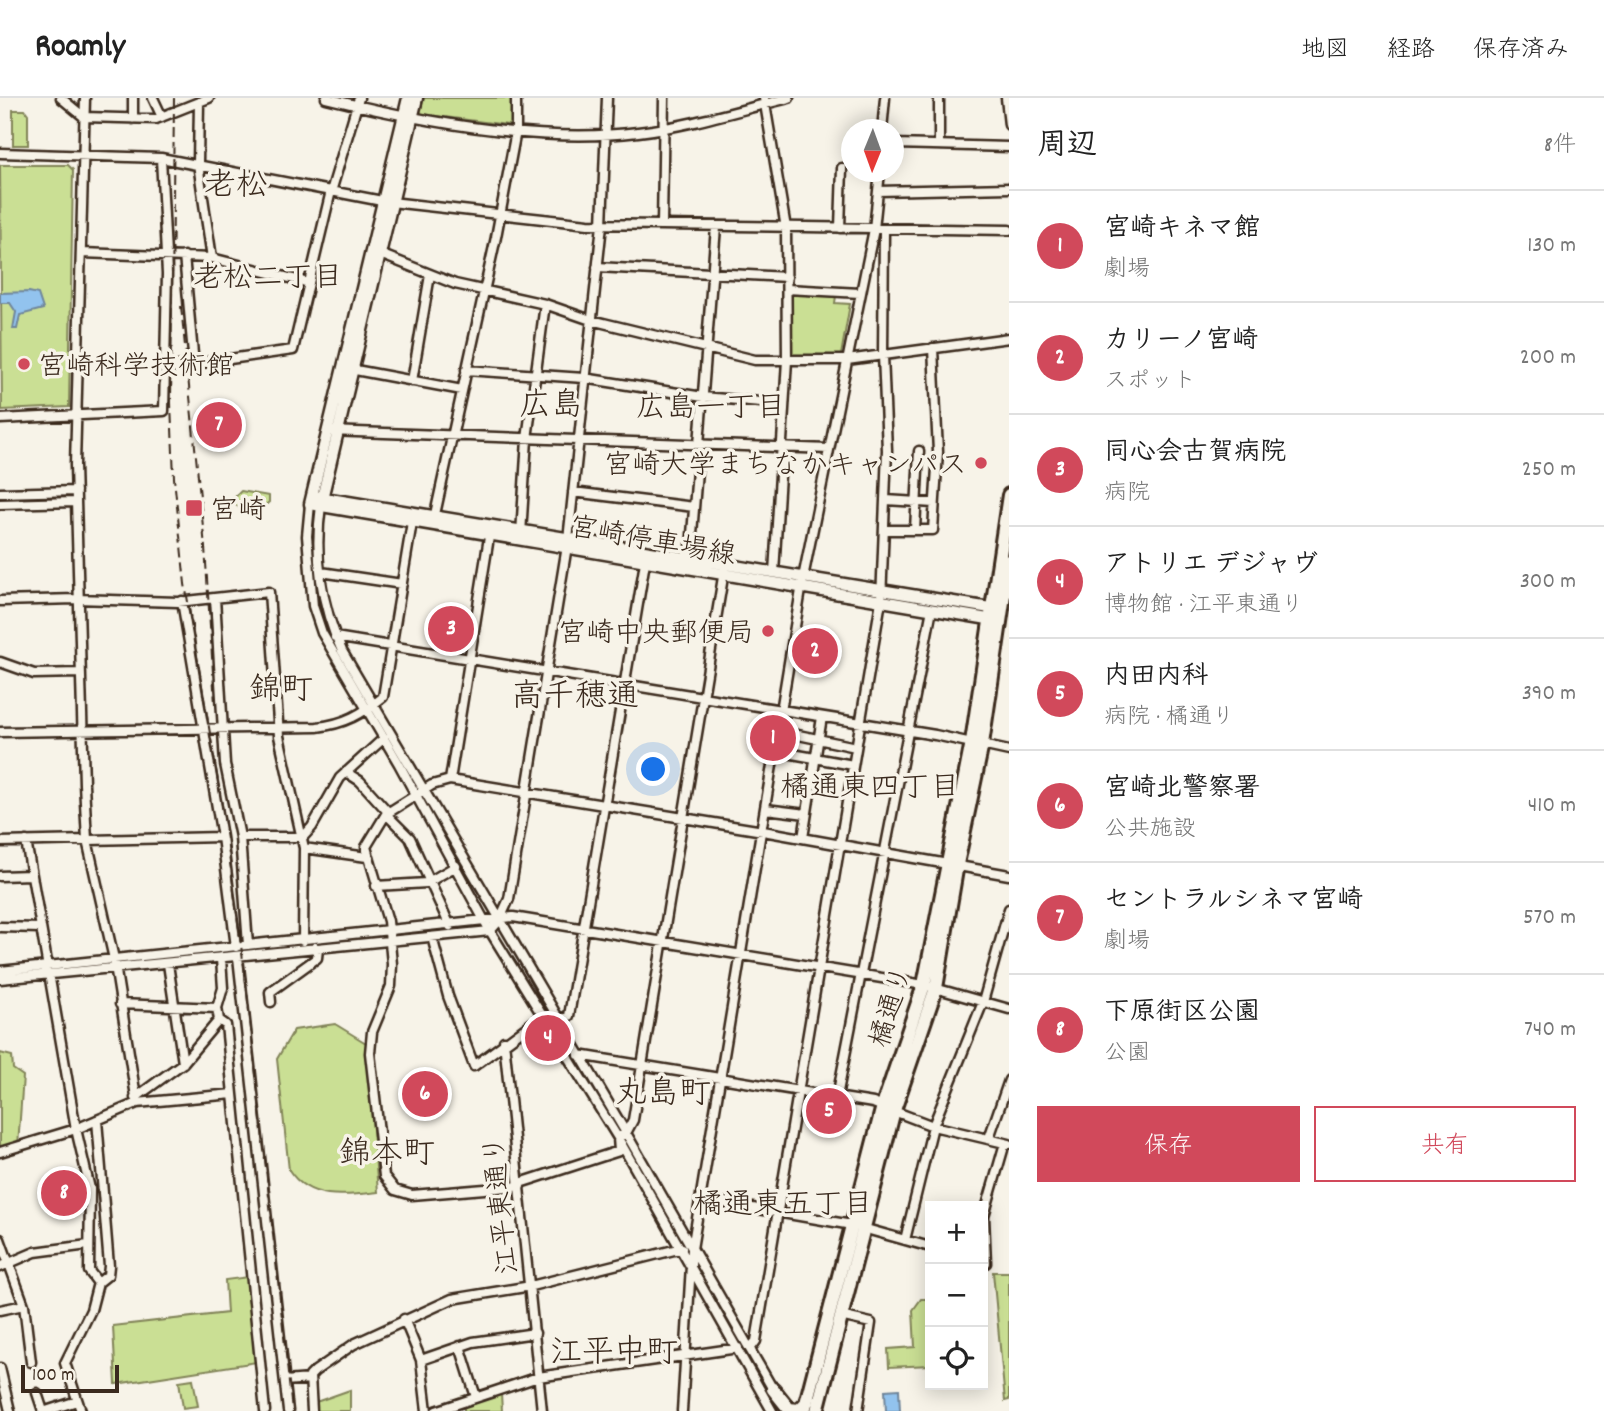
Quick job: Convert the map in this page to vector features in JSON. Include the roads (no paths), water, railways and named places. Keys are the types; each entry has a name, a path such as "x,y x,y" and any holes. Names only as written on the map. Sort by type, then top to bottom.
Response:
{"highway":[{"path":"999,616 1009,495"},
{"path":"999,616 1009,561"},
{"name":"橘通り","path":"809,1408 889,1108 930,987 999,616"},
{"name":"橘通り","path":"809,1408 840,1316 857,1226"},
{"path":"772,1389 789,1409 809,1408"}],"main road":[{"path":"408,98 408,119"},
{"path":"316,501 387,202 408,119 417,98"},
{"name":"宮崎停車場線","path":"316,501 999,616"},
{"name":"宮崎停車場線","path":"646,557 690,560 724,570 774,573 803,583"},
{"name":"宮崎停車場線","path":"881,596 932,609 999,616"}],"street":[{"path":"61,98 84,117 133,119 162,117 209,98"},
{"path":"85,98 76,599 87,840 114,964 136,1100"},
{"path":"133,98 133,119"},
{"path":"153,98 162,117"},
{"path":"326,98 358,102 408,119 516,131 606,134 665,128 720,117 764,101 789,98"},
{"path":"434,521 500,214 516,131 516,98"},
{"path":"114,964 168,964 490,931 499,921 509,899 567,544 602,225 607,98"},
{"path":"663,225 664,98"},
{"path":"883,119 884,98"},
{"path":"939,98 939,145"},
{"path":"1006,98 1009,125"},
{"path":"764,101 786,228 787,360 774,573"},
{"path":"199,102 198,164 212,258"},
{"path":"166,368 293,350 331,192 358,102"},
{"path":"904,144 1009,147"},
{"path":"0,153 161,158 387,202 602,225 1009,230"},
{"path":"0,419 164,411 167,256 161,158"},
{"path":"840,228 842,182"},
{"path":"750,1349 756,1341 779,1213 881,596 886,500 879,182"},
{"path":"878,191 1009,188"},
{"path":"690,560 716,227"},
{"path":"681,1411 692,1249 803,583 860,293 879,230"},
{"path":"82,253 212,258 309,283"},
{"path":"376,253 430,275 484,292 545,304 591,320 755,360 847,360 1009,338"},
{"path":"184,256 194,365"},
{"path":"597,267 787,277"},
{"path":"412,381 430,275"},
{"path":"787,289 860,293"},
{"path":"520,536 527,439 545,304"},
{"path":"885,530 933,530 938,452 933,348"},
{"path":"348,368 462,390"},
{"path":"466,370 584,378 703,397 784,404"},
{"path":"332,432 829,449"},
{"path":"915,530 919,451"},
{"path":"0,493 76,491"},
{"path":"573,492 694,507"},
{"path":"886,500 934,503"},
{"path":"316,501 324,606 335,637 374,704 490,931 692,1249 785,1411"},
{"path":"316,501 307,536 313,606 322,633 367,711 499,921 579,1055 690,1266 772,1411"},
{"path":"0,504 76,502"},
{"path":"0,732 331,726 367,711 383,696 413,518"},
{"path":"450,780 491,531"},
{"path":"432,937 448,996 474,1066 504,1041 543,1015 556,1018 569,1016 646,557"},
{"path":"724,570 705,697 684,818 642,1064 633,1120 622,1136 619,1151 520,1185 412,1195 395,1190 384,1176 370,1053 372,1032 391,986 388,921 367,857 368,841 387,813 441,781 450,780 526,793 605,805 684,818 763,831 952,863 1009,876"},
{"path":"321,572 402,584"},
{"path":"0,601 182,601 269,592 278,728 303,836 301,940"},
{"path":"215,598 225,764 240,836 248,945"},
{"path":"182,601 222,837 236,947"},
{"path":"837,1097 932,609"},
{"path":"335,637 624,683 977,743 1009,751"},
{"path":"0,662 34,674 79,673"},
{"path":"803,838 822,717"},
{"path":"779,731 856,747"},
{"path":"240,836 303,836 312,827 337,782 384,738"},
{"path":"776,751 853,765"},
{"path":"346,772 360,781 410,838 450,926"},
{"path":"766,809 806,814"},
{"path":"0,842 222,837"},
{"path":"26,841 76,1129 90,1189 89,1271 98,1283"},
{"path":"304,848 367,857"},
{"path":"376,886 430,881 456,866"},
{"path":"0,876 31,875"},
{"path":"905,1240 933,1126 983,1002 1009,909"},
{"path":"0,971 114,964 248,945 513,918 930,987 1009,1009"},
{"path":"0,928 40,928"},
{"path":"301,940 318,949"},
{"path":"271,1002 270,992 317,958 318,949"},
{"path":"237,957 288,1411"},
{"path":"0,1152 97,1120 136,1100 183,1063 219,1020 217,1008 223,988 221,959"},
{"path":"168,964 183,1063"},
{"path":"0,979 49,970"},
{"path":"120,1004 217,1008"},
{"path":"219,1020 226,1024 265,1411"},
{"name":"江平東通り","path":"504,1041 542,1411"},
{"path":"579,1055 837,1097 889,1108 933,1126 1007,1143 988,1203"},
{"path":"989,1138 1009,1080"},
{"path":"136,1100 233,1094"},
{"path":"81,1411 65,1363 91,1310 98,1283 108,1275 109,1266 97,1120"},
{"path":"701,1199 857,1226 925,1246"},
{"path":"0,1238 24,1305 31,1362"},
{"path":"0,1267 35,1252 88,1245"},
{"path":"312,1411 310,1379 315,1371 354,1345 452,1298 531,1286 680,1247 692,1249"},
{"path":"0,1310 24,1305"},
{"path":"840,1316 871,1322 858,1411"},
{"path":"404,1319 421,1360 426,1411"},
{"path":"421,1360 460,1346 535,1333"},
{"path":"460,1346 476,1397"},
{"path":"436,1411 538,1377 738,1348"},
{"path":"0,1368 10,1411"},
{"path":"285,1381 310,1379"},
{"path":"37,1393 45,1411 77,1401"}],"water":[{"path":"0,293 38,294 43,309 20,315 17,329 13,329 16,312 10,303 0,303"},
{"path":"899,1389 900,1411 886,1411 885,1390"}],"railway":[{"path":"174,98 171,403 174,478 185,584 224,817 246,983 292,1411"},
{"path":"181,306 205,547 215,704"}],"place":[{"name":"宮崎科学技術館","path":"24,364"},
{"name":"セントラルシネマ宮崎","path":"219,425"},
{"name":"宮崎大学まちなかキャンパス","path":"981,463"},
{"name":"宮崎","path":"194,508"},
{"name":"同心会古賀病院","path":"451,629"},
{"name":"宮崎中央郵便局","path":"768,631"},
{"name":"カリーノ宮崎","path":"815,651"},
{"name":"宮崎キネマ館","path":"773,738"},
{"name":"アトリエ デジャヴ","path":"548,1038"},
{"name":"宮崎北警察署","path":"425,1094"},
{"name":"内田内科","path":"829,1111"},
{"name":"下原街区公園","path":"64,1193"}],"district":[{"name":"老松","path":"236,183"},
{"name":"老松二丁目","path":"268,276"},
{"name":"広島","path":"551,403"},
{"name":"広島一丁目","path":"711,406"},
{"name":"錦町","path":"281,687"},
{"name":"高千穂通","path":"575,694"},
{"name":"橘通東四丁目","path":"870,786"},
{"name":"丸島町","path":"663,1091"},
{"name":"錦本町","path":"387,1151"},
{"name":"橘通東五丁目","path":"783,1203"},
{"name":"江平中町","path":"614,1350"}]}
